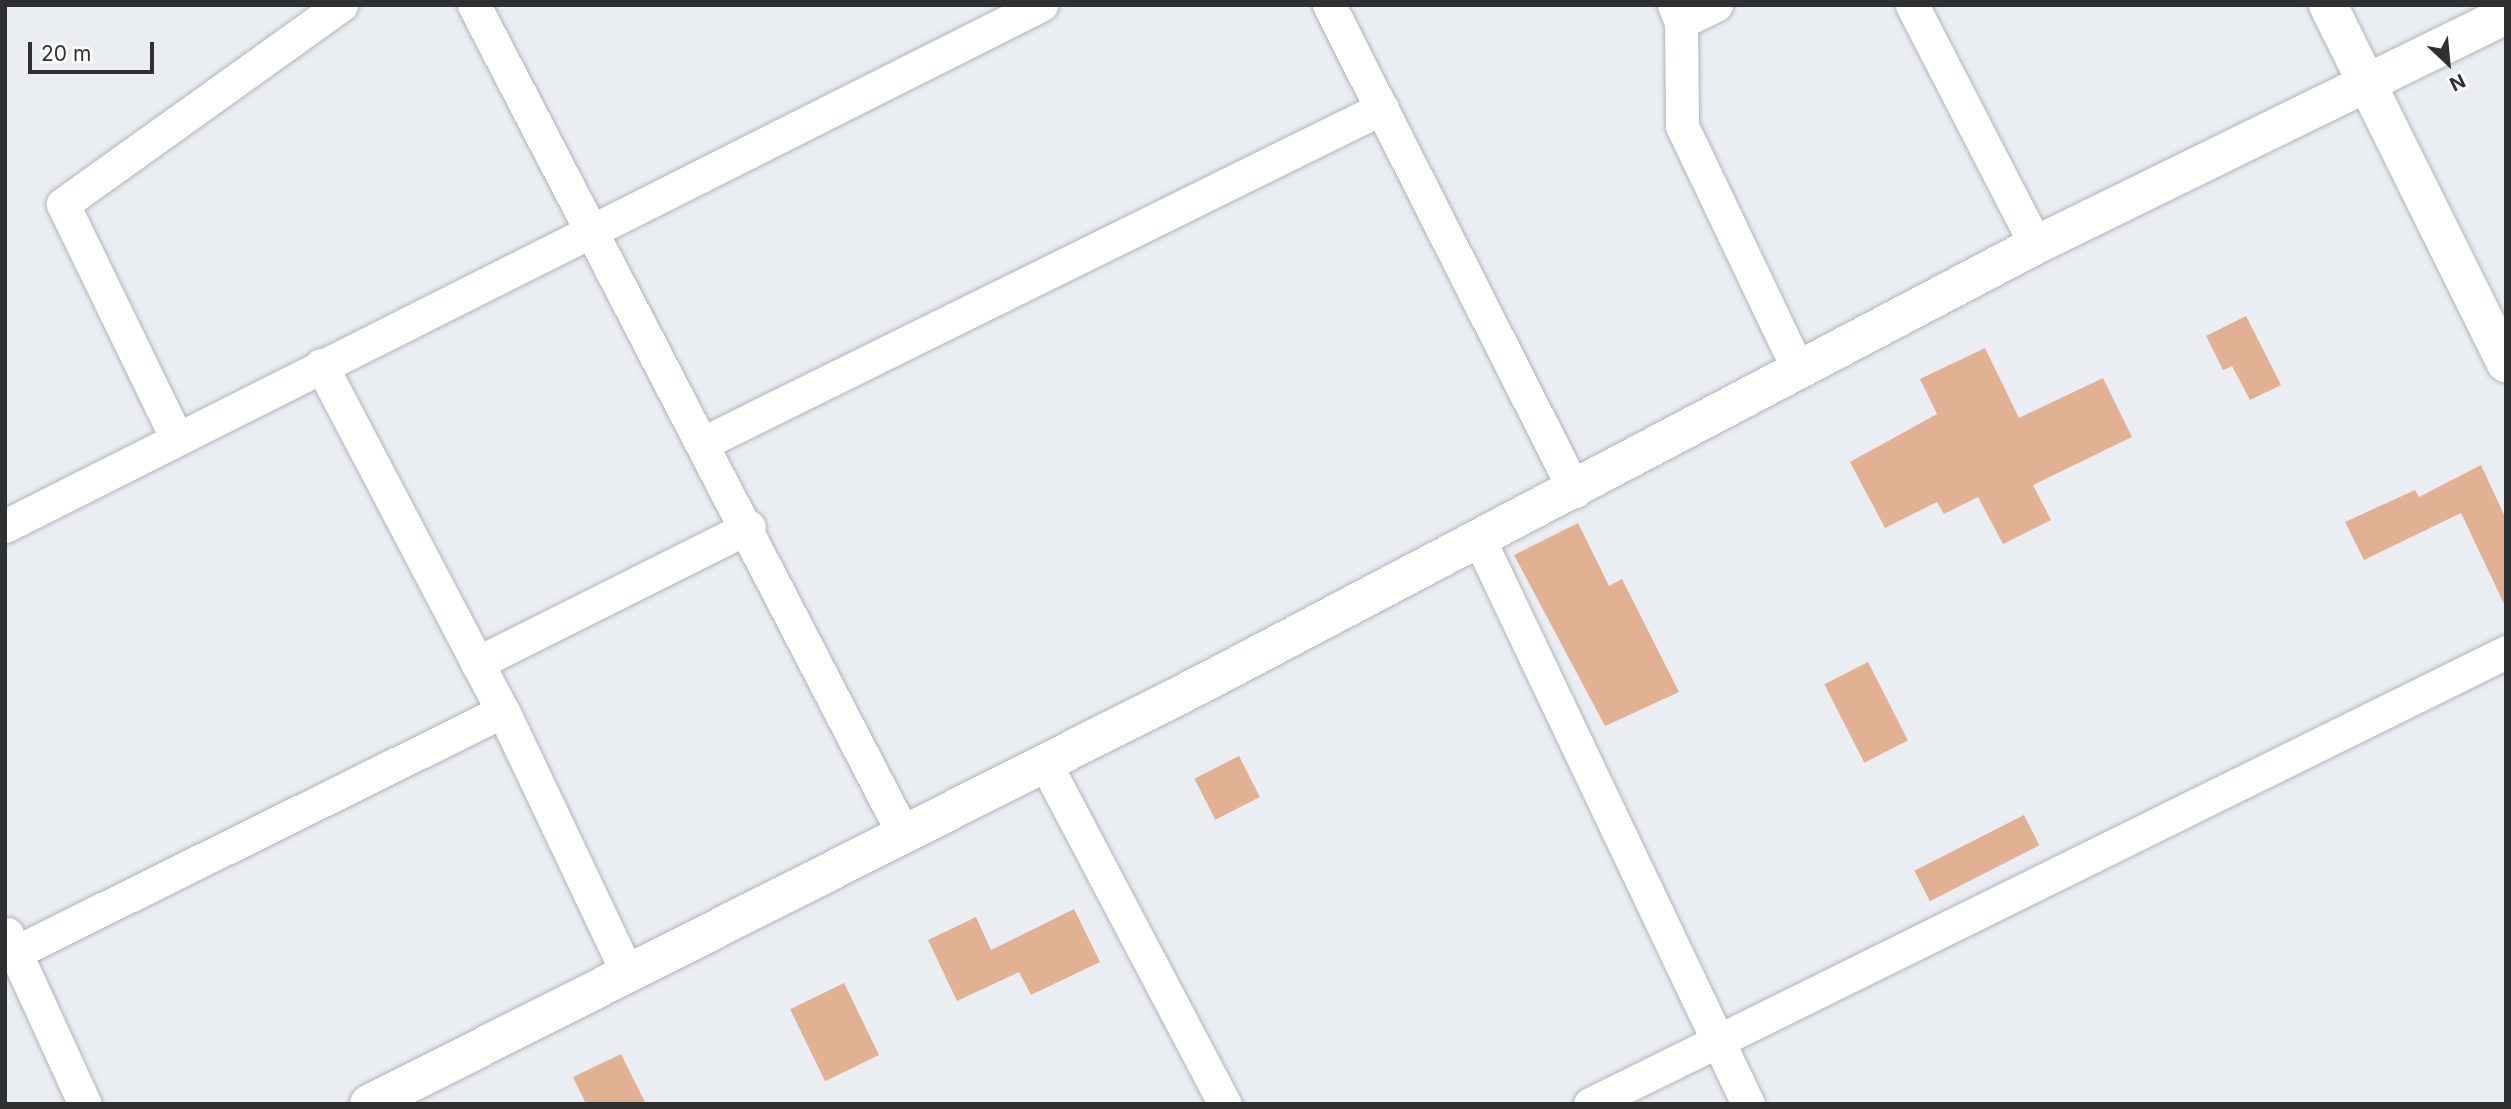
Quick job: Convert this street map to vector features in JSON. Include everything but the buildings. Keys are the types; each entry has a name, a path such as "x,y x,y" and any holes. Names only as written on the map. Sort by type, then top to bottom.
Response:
{"street":[{"path":"177,439 63,204 341,5"},
{"path":"474,5 705,442 904,835"},
{"path":"5,526 592,227 1041,5"},
{"path":"1329,5 1575,491"},
{"path":"1716,5 1677,14 1682,126 1799,371"},
{"path":"1912,5 2036,245"},
{"path":"2328,5 2506,363"},
{"path":"369,1104 626,972 1046,765 1575,491 2036,245 2506,15"},
{"path":"705,442 1382,108"},
{"path":"321,365 503,711 626,972"},
{"path":"477,663 749,527"},
{"path":"1479,539 1748,1104"},
{"path":"1590,1104 2506,652"},
{"path":"85,1104 10,942 503,711"},
{"path":"1046,765 1225,1104"}]}
